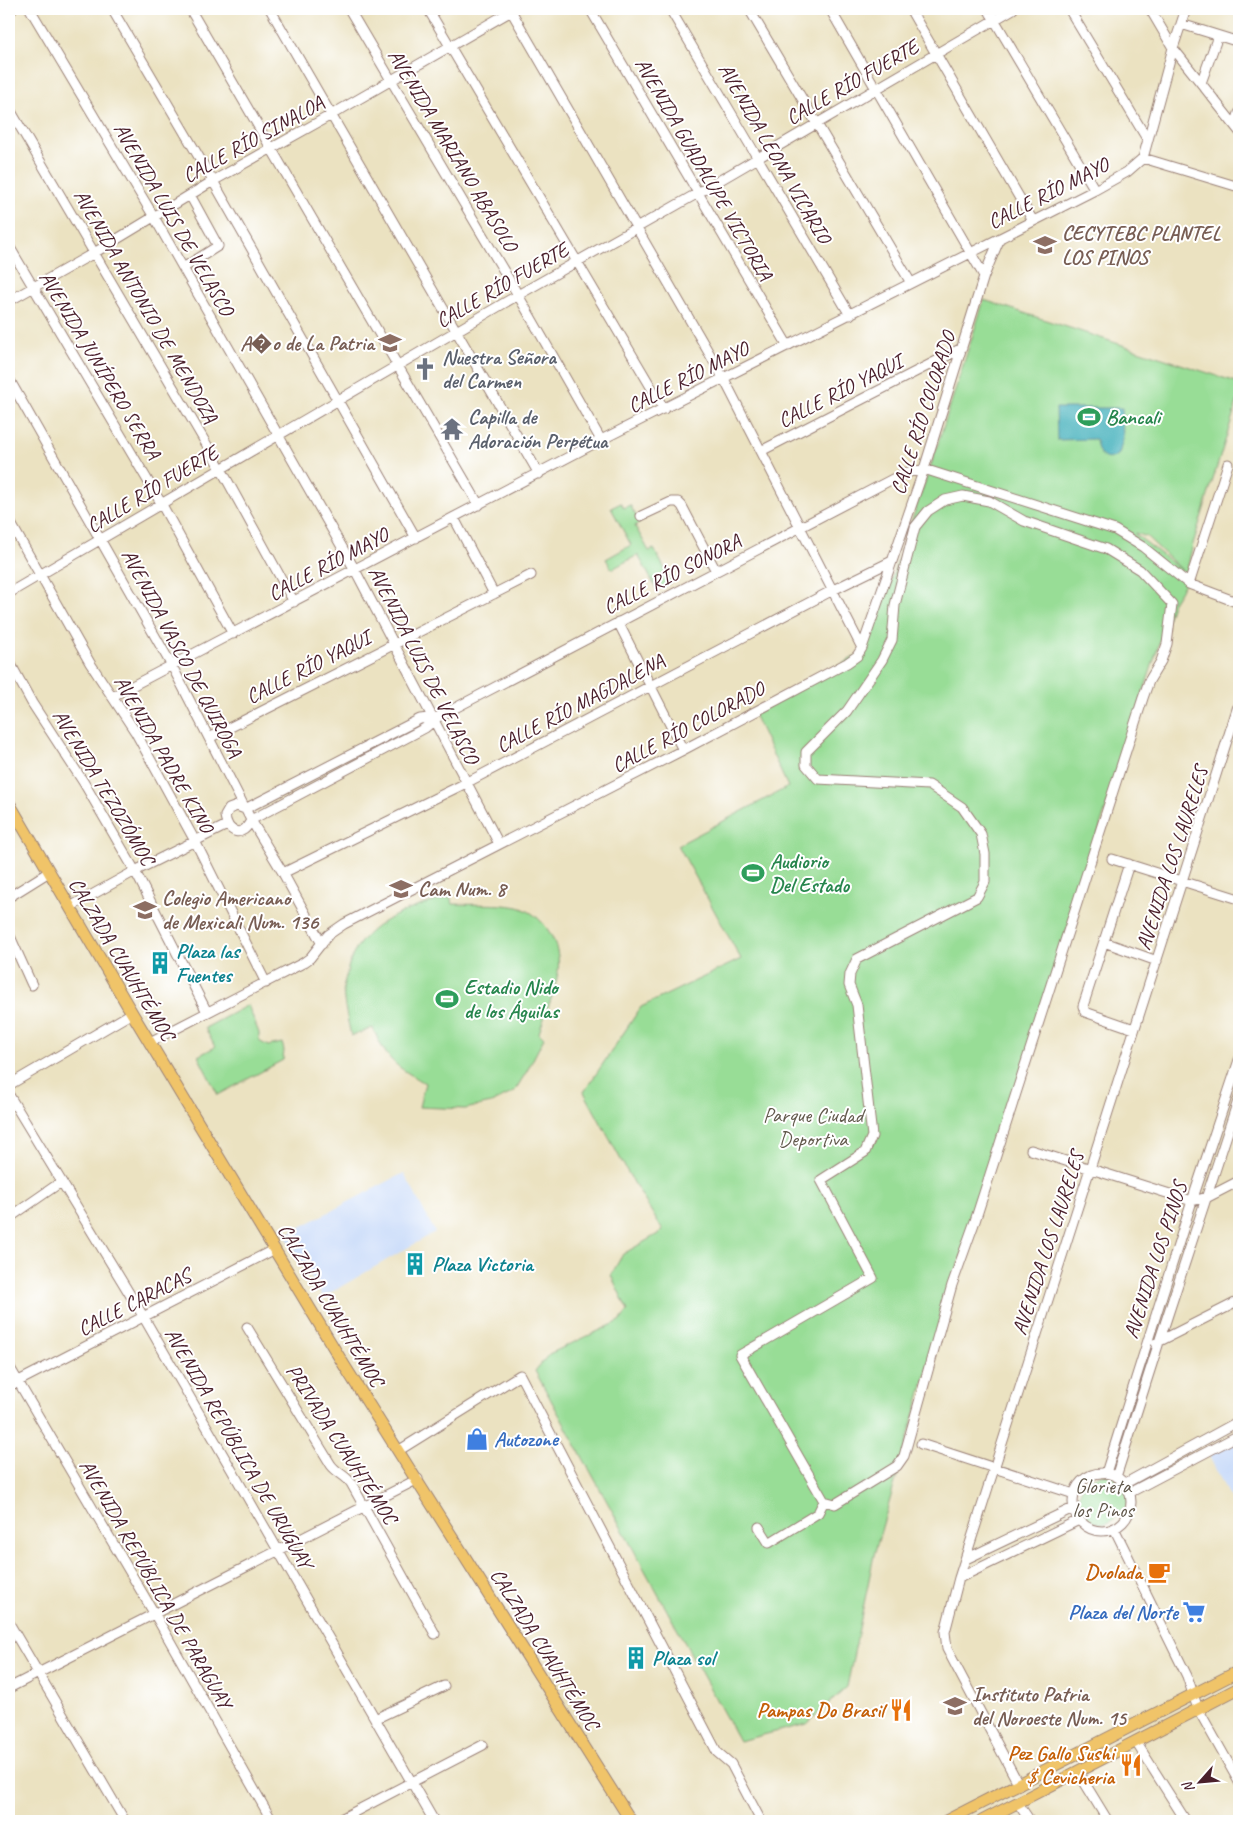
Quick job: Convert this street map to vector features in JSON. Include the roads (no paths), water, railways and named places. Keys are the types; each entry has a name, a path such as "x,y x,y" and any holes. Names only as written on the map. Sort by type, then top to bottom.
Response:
{"main road":[{"name":"CALZADA CUAUHTÉMOC","path":"9,804 132,1014 275,1249 398,1450 418,1479 631,1821"},
{"path":"952,1820 1239,1671"},
{"path":"982,1821 1239,1688"}],"street":[{"path":"9,11 13,9"},
{"name":"AVENIDA LUIS DE VELASCO","path":"30,9 154,217 355,570 435,718 499,844"},
{"path":"112,9 213,181 416,538"},
{"path":"190,9 479,505"},
{"path":"270,9 539,474"},
{"name":"AVENIDA MARIANO ABASOLO","path":"349,9 518,295 601,440"},
{"path":"428,9 664,410"},
{"path":"512,9 724,379 862,648"},
{"name":"CALLE RÍO SINALOA","path":"9,301 512,9"},
{"name":"AVENIDA GUADALUPE VICTORIA","path":"590,9 788,346"},
{"name":"AVENIDA LEONA VICARIO","path":"670,9 850,315"},
{"path":"750,9 911,283"},
{"path":"830,9 984,276"},
{"path":"910,9 1033,221"},
{"path":"988,9 1095,190"},
{"name":"CALLE RÍO FUERTE","path":"9,594 161,503 1013,9"},
{"path":"1069,9 1147,139"},
{"path":"1150,9 1173,48 1237,128"},
{"path":"1186,9 1173,48 1143,158 1239,187"},
{"path":"1181,24 1239,42"},
{"path":"1201,83 1218,36"},
{"name":"AVENIDA ANTONIO DE MENDOZA","path":"9,108 221,469 294,602"},
{"path":"1237,128 1239,113"},
{"name":"CALLE RÍO MAYO","path":"113,696 601,440 664,410 1095,190 1127,172 1143,158"},
{"path":"183,268 218,246 190,195"},
{"name":"CALLE RÍO COLORADO","path":"150,1042 266,983 310,958 328,935 344,924 682,750 857,656 862,648 924,469 984,276 1000,238"},
{"name":"AVENIDA JUNÍPERO SERRA","path":"9,246 161,503 233,634"},
{"name":"CALLE RÍO YAQUI","path":"761,451 962,348"},
{"name":"AVENIDA VASCO DE QUIROGA","path":"9,379 172,666 245,809 322,944"},
{"path":"1189,584 1228,464"},
{"path":"924,469 1115,530 1143,547 1189,584 1239,603"},
{"name":"CALLE RÍO SONORA","path":"435,718 420,718 245,809 237,806 229,809 225,816 226,825 232,830 241,831 248,827 251,820 425,728 435,718 904,473 924,469"},
{"path":"963,496 989,501 1024,521 1106,549 1140,570 1172,604 1167,644 1161,661 1149,682 1113,789 975,1221 952,1285 904,1456 897,1466 835,1504 824,1501 740,1355 873,1278 821,1180 865,1152 872,1136 857,1005 850,984 850,974 857,959 977,897 985,882 985,854 981,834 962,807 929,785 818,779 806,765 806,752 847,711 881,663 892,640 895,605 914,527 928,511 945,500 963,496"},
{"path":"641,516 671,502 678,502 682,506 716,571"},
{"path":"454,518 494,594"},
{"name":"AVENIDA PADRE KINO","path":"9,520 90,662 136,733 195,841 266,983"},
{"name":"CALLE RÍO MAGDALENA","path":"283,873 466,782 892,561"},
{"name":"CALLE RÍO YAQUI","path":"209,738 531,575"},
{"path":"618,622 682,750"},
{"name":"AVENIDA TEZOZÓMOC","path":"9,661 32,703 84,783 135,871 207,1012"},
{"name":"AVENIDA LOS LAURELES","path":"1019,1785 946,1649 946,1632 959,1578 1239,703"},
{"path":"70,907 135,871 226,825"},
{"path":"1112,859 1239,899"},
{"path":"1129,864 1083,1006 1085,1012 1134,1029"},
{"path":"9,896 49,872"},
{"path":"9,934 32,985"},
{"path":"1104,942 1157,961"},
{"path":"9,1085 132,1014"},
{"name":"AVENIDA LOS PINOS","path":"1106,1473 1144,1349 1239,1060"},
{"name":"AVENIDA REPÚBLICA DE URUGUAY","path":"9,1095 143,1316 434,1821"},
{"name":"AVENIDA LOS PINOS","path":"1116,1477 1239,1098"},
{"path":"1031,1150 1192,1201 1208,1197 1239,1181"},
{"path":"9,1218 61,1182"},
{"name":"CALLE CARACAS","path":"9,1386 275,1249"},
{"path":"1144,1349 1239,1301"},
{"name":"PRIVADA CUAUHTÉMOC","path":"247,1327 331,1466 346,1476 435,1634"},
{"name":"AVENIDA REPÚBLICA DE PARAGUAY","path":"9,1366 154,1613 272,1821"},
{"path":"398,1450 520,1375 718,1752 731,1764 762,1821"},
{"path":"1124,1484 1239,1421"},
{"path":"1129,1493 1239,1435"},
{"path":"921,1444 1074,1494"},
{"path":"1096,1473 1106,1473 1116,1477 1124,1484 1129,1493 1128,1514 1114,1528 1105,1531 1086,1527 1079,1520 1073,1508 1074,1494 1078,1484 1086,1477 1096,1473"},
{"path":"9,1688 418,1479"},
{"path":"759,1527 769,1543 818,1513 824,1501"},
{"path":"966,1559 1073,1508"},
{"path":"959,1578 1079,1520"},
{"path":"1114,1528 1187,1676 1198,1709 1239,1782"},
{"path":"9,1623 125,1821"},
{"path":"375,1719 444,1686"},
{"path":"1136,1742 1186,1821"},
{"path":"337,1821 483,1745"},
{"path":"1078,1772 1108,1821"},
{"path":"1018,1803 1030,1821"}],"water":[{"path":"1056,408 1122,408 1123,439 1119,454 1109,459 1105,458 1098,449 1096,439 1057,440"}],"place":[{"name":"CECYTEBC PLANTEL LOS PINOS","path":"1045,245"},
{"name":"A�o de La Patria","path":"390,343"},
{"name":"Nuestra Señora del Carmen","path":"425,369"},
{"name":"Bancali","path":"1089,417"},
{"name":"Capilla de Adoración Perpétua","path":"452,429"},
{"name":"Audiorio Del Estado","path":"753,873"},
{"name":"Cam Num. 8","path":"401,889"},
{"name":"Colegio Americano de Mexicali Num. 136","path":"145,910"},
{"name":"Plaza las Fuentes","path":"160,963"},
{"name":"Estadio Nido de los Águilas","path":"447,999"},
{"name":"Plaza Victoria","path":"415,1264"},
{"name":"Autozone","path":"477,1439"},
{"name":"Dvolada","path":"1159,1572"},
{"name":"Plaza del Norte","path":"1194,1612"},
{"name":"Plaza sol","path":"636,1658"},
{"name":"Instituto Patria del Noroeste Num. 15","path":"955,1706"},
{"name":"Pampas Do Brasil","path":"901,1710"},
{"name":"Pez Gallo Sushi $ Cevicheria","path":"1131,1765"}],"park label":[{"name":"Parque Ciudad Deportiva","path":"813,1127"},
{"name":"Glorieta los Pinos","path":"1103,1498"}]}
